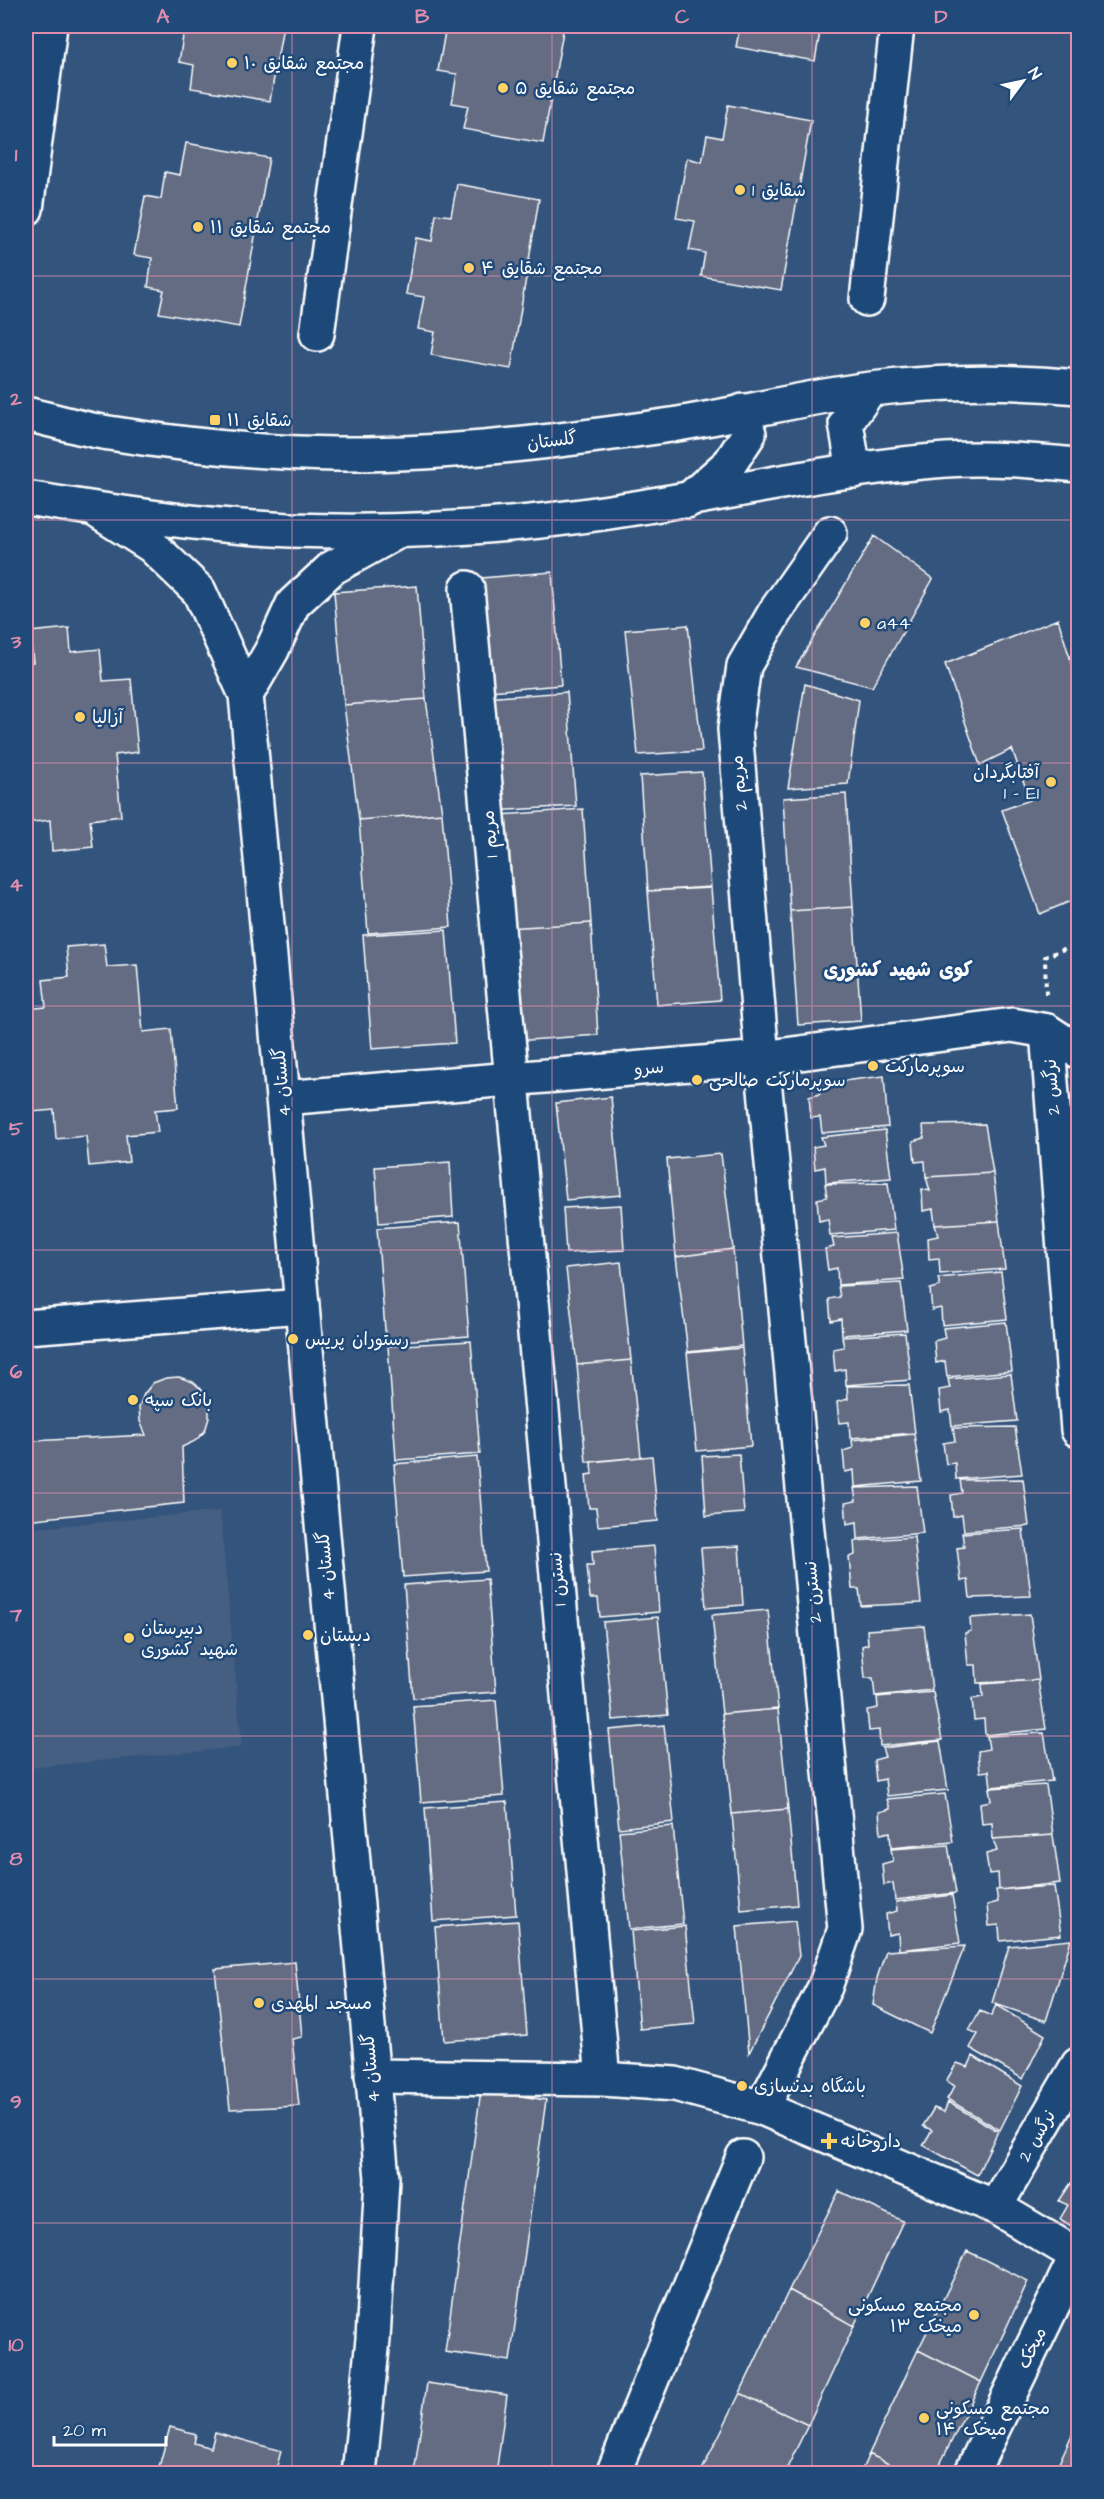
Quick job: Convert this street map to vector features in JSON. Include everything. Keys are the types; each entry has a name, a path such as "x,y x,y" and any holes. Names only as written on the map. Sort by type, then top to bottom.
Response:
{"street":[{"path":"26,209 50,26"},
{"path":"317,334 360,26"},
{"path":"867,299 897,26"},
{"name":"گلستان","path":"26,414 107,433 221,447 339,454 532,444 675,424 869,390 942,383 992,381 1078,387"},
{"path":"854,471 846,423 869,390"},
{"path":"687,501 730,463 749,434 743,411"},
{"path":"26,498 213,524 288,530 399,530 540,521 687,501 854,471 947,460 992,459 1078,465"},
{"name":"گلستان 4","path":"94,509 152,546 199,591 246,695 382,2178 373,2339 359,2474"},
{"path":"246,695 272,650 293,604 332,568 399,530"},
{"name":"مریم 2","path":"762,1058 735,729 744,666 776,612 830,533"},
{"name":"مریم 1","path":"467,588 513,1079"},
{"name":"سرو","path":"283,1098 762,1058 1012,1025 1047,1030 1078,1051"},
{"name":"نرگس 2","path":"1047,1030 1078,1430"},
{"name":"نسترن 2","path":"762,1058 845,1929 825,1987 762,2108"},
{"name":"نسترن 1","path":"513,1079 603,2079"},
{"path":"26,1327 302,1306"},
{"name":"نرگس 2","path":"995,2207 1078,2065"},
{"path":"372,2076 603,2079 675,2084 762,2108 995,2207 1078,2255"},
{"path":"613,2474 743,2157"},
{"name":"میخک","path":"971,2474 1078,2255"}],"path":[{"path":"1047,1030 1045,957 1078,943"}],"shaded area":[{"name":"دبیرستان شهید کشوری","path":"220,1511 242,1747 26,1768 26,1529"}],"building":[{"name":"مجتمع شقایق ۱۰","path":"166,26 283,26 270,101 191,88 194,65 179,62 184,30"},
{"name":"مجتمع شقایق ۵","path":"446,26 564,26 543,143 463,129 468,106 452,103 457,74 438,71"},
{"path":"740,26 821,26 815,61 736,47"},
{"name":"شقایق 1","path":"728,105 811,120 781,290 701,276 705,253 689,250 695,221 676,218 687,158 702,162 707,135 722,138"},
{"name":"مجتمع شقایق ۱۱","path":"186,143 269,158 239,327 159,313 164,290 148,287 152,258 134,255 145,196 161,199 165,172 180,175"},
{"name":"مجتمع شقایق ۴","path":"457,184 539,199 511,369 431,355 435,332 418,329 424,297 406,294 416,238 432,241 436,214 451,216"},
{"name":"a44","path":"874,536 933,579 872,687 796,667"},
{"path":"552,572 561,685 478,692 469,579"},
{"path":"417,586 426,699 344,705 334,592"},
{"name":"آفتابگردان 1 - E1","path":"1058,619 1072,665 1078,663 1078,898 1040,914 1002,810 1030,800 1012,749 980,765 945,664"},
{"path":"688,625 702,751 638,755 625,630"},
{"name":"آزالیا","path":"69,628 71,652 100,649 103,681 131,679 138,752 115,755 121,816 90,820 93,847 52,851 50,820 26,823 26,663 33,662 30,632"},
{"path":"805,684 859,700 848,784 788,788"},
{"path":"567,692 576,806 493,811 484,698"},
{"path":"426,699 442,813 359,820 344,705"},
{"path":"702,772 711,887 648,891 640,776"},
{"path":"846,794 853,907 790,911 783,798"},
{"path":"583,809 591,923 506,928 500,815"},
{"path":"442,813 451,927 368,933 359,820"},
{"path":"711,888 720,1000 657,1005 648,891"},
{"path":"853,907 861,1021 798,1025 790,911"},
{"path":"591,923 598,1035 515,1041 506,928"},
{"path":"446,930 455,1043 372,1049 363,935"},
{"path":"104,944 107,967 137,965 143,1032 171,1029 178,1108 155,1110 158,1132 126,1135 129,1162 89,1166 86,1136 56,1139 54,1110 31,1112 26,1052 26,1009 46,1007 43,980 69,977 66,947"},
{"path":"884,1076 888,1127 822,1133 820,1117 811,1118 809,1097 820,1094 818,1084"},
{"path":"611,1097 621,1195 566,1200 556,1103"},
{"path":"985,1124 993,1173 926,1177 925,1161 915,1162 913,1141 924,1138 923,1125"},
{"path":"885,1130 891,1178 826,1183 825,1167 815,1169 813,1147 824,1145 821,1137"},
{"path":"721,1154 733,1249 676,1257 667,1159"},
{"path":"450,1162 453,1217 379,1223 375,1167"},
{"path":"993,1173 999,1221 935,1225 933,1209 923,1211 922,1189 930,1191 926,1177"},
{"path":"888,1183 894,1230 830,1235 828,1219 819,1221 817,1199 827,1197 825,1184"},
{"path":"621,1205 624,1250 566,1253 563,1208"},
{"path":"999,1221 1005,1269 940,1274 939,1258 929,1259 928,1238 938,1236 935,1225"},
{"path":"460,1222 469,1336 386,1342 377,1228"},
{"path":"897,1233 904,1280 838,1285 837,1268 828,1270 825,1249 834,1247 832,1238"},
{"path":"733,1249 742,1346 688,1352 676,1257"},
{"path":"621,1262 631,1360 577,1365 566,1268"},
{"path":"1001,1272 1007,1319 942,1325 941,1308 932,1310 930,1289 940,1286 938,1278"},
{"path":"901,1283 907,1330 842,1335 841,1319 831,1321 829,1299 840,1297 838,1286"},
{"path":"1006,1322 1012,1371 947,1377 945,1361 936,1363 934,1341 945,1338 943,1328"},
{"path":"905,1333 911,1380 846,1385 845,1369 835,1371 833,1349 844,1347 842,1337"},
{"path":"471,1341 480,1454 396,1460 388,1346"},
{"path":"742,1348 751,1446 697,1451 687,1353"},
{"path":"631,1360 641,1457 586,1462 577,1365"},
{"path":"1011,1374 1017,1421 952,1426 950,1410 941,1412 939,1390 950,1388 948,1379"},
{"path":"179,1377 193,1382 203,1391 209,1404 209,1418 205,1431 195,1441 182,1447 184,1503 26,1520 26,1400 30,1399 32,1441 146,1435 140,1421 139,1407 144,1394 153,1383 166,1378"},
{"path":"909,1385 915,1433 850,1438 849,1422 839,1423 837,1402 848,1399 847,1386"},
{"path":"1015,1427 1022,1474 956,1479 955,1463 946,1464 943,1443 955,1441 953,1428"},
{"path":"914,1434 921,1481 855,1487 854,1470 845,1472 843,1451 853,1448 852,1440"},
{"path":"739,1454 744,1513 706,1516 702,1456"},
{"path":"652,1456 658,1521 598,1526 596,1508 589,1508 586,1475 592,1474 591,1462"},
{"path":"477,1457 486,1571 403,1577 394,1464"},
{"path":"1023,1479 1029,1526 964,1531 962,1515 953,1517 951,1495 962,1493 960,1480"},
{"path":"917,1486 923,1533 858,1539 857,1522 847,1524 845,1503 856,1501 854,1488"},
{"path":"1023,1529 1031,1596 970,1598 968,1580 961,1581 957,1548 964,1547 962,1533"},
{"path":"914,1537 921,1603 861,1606 859,1589 852,1589 849,1557 855,1555 854,1541"},
{"path":"654,1546 659,1612 600,1617 598,1598 590,1598 587,1565 593,1565 592,1551"},
{"path":"739,1546 743,1605 706,1608 701,1548"},
{"path":"487,1579 496,1692 413,1698 404,1585"},
{"path":"768,1610 778,1709 722,1714 712,1615"},
{"path":"1030,1614 1039,1680 977,1683 976,1665 968,1665 965,1633 971,1631 970,1618"},
{"path":"658,1617 668,1715 613,1720 603,1622"},
{"path":"924,1626 932,1690 875,1696 873,1678 865,1678 862,1646 868,1644 867,1630"},
{"path":"1038,1680 1046,1729 985,1735 984,1719 974,1720 972,1699 983,1697 982,1684"},
{"path":"933,1692 942,1740 880,1746 879,1730 869,1731 867,1710 878,1708 877,1697"},
{"path":"496,1700 504,1796 421,1802 413,1706"},
{"path":"778,1709 788,1809 732,1814 722,1714"},
{"path":"664,1725 674,1822 619,1828 609,1730"},
{"path":"1044,1733 1052,1781 991,1787 989,1771 980,1772 978,1751 989,1749 987,1736"},
{"path":"940,1741 948,1790 887,1796 885,1779 876,1781 874,1760 885,1757 882,1748"},
{"path":"1046,1785 1053,1835 993,1839 992,1823 982,1824 980,1803 991,1801 989,1788"},
{"path":"945,1794 953,1842 891,1848 890,1832 881,1834 879,1812 890,1809 887,1799"},
{"path":"507,1802 516,1915 433,1921 425,1808"},
{"path":"788,1809 797,1905 741,1910 732,1814"},
{"path":"673,1826 683,1924 629,1929 619,1831"},
{"path":"1053,1835 1060,1883 999,1890 998,1873 989,1874 986,1854 997,1851 993,1839"},
{"path":"948,1845 956,1893 895,1900 893,1883 884,1885 882,1864 893,1861 891,1849"},
{"path":"1054,1886 1061,1935 1000,1941 999,1925 989,1926 987,1905 998,1902 996,1890"},
{"path":"952,1895 960,1943 899,1950 898,1933 888,1935 886,1914 897,1911 896,1902"},
{"path":"518,1921 527,2035 444,2041 435,1927"},
{"path":"795,1921 799,1956 749,2053 737,1926"},
{"path":"685,1926 695,2024 640,2029 631,1931"},
{"path":"1071,1940 1046,2021 992,2003 1009,1946"},
{"path":"965,1946 930,2033 873,2005 877,1978 886,1951"},
{"name":"مسجد المهدی","path":"295,1962 302,2037 292,2039 299,2106 230,2109 215,1969"},
{"path":"996,2005 1045,2035 1023,2079 970,2048 978,2034 969,2030 980,2011 991,2016"},
{"path":"973,2056 1022,2086 1000,2130 947,2099 955,2086 946,2081 957,2063 968,2067"},
{"path":"481,2090 546,2100 510,2361 445,2352"},
{"path":"948,2102 998,2131 977,2175 923,2145 932,2130 923,2126 934,2108 944,2112"},
{"path":"1071,2183 1078,2186 1078,2230 1060,2219 1068,2205 1059,2201"},
{"path":"839,2191 903,2221 854,2326 789,2290"},
{"name":"مجتمع مسکونی میخک ۱۳","path":"967,2251 1028,2281 981,2382 918,2350"},
{"path":"789,2290 854,2326 808,2425 740,2393"},
{"name":"مجتمع مسکونی میخک ۱۴","path":"918,2350 981,2382 935,2474 909,2474 869,2454"},
{"path":"427,2383 507,2395 496,2474 414,2474"},
{"path":"740,2393 808,2425 784,2474 700,2474"},
{"path":"170,2427 196,2434 194,2443 211,2448 215,2432 281,2451 275,2474 157,2474"},
{"path":"1075,2428 1078,2430 1078,2474 1054,2474"},
{"path":"869,2454 909,2474 860,2474"}],"place":[{"name":"مجتمع شقایق ۱۰","path":"232,63"},
{"name":"مجتمع شقایق ۵","path":"503,88"},
{"name":"شقایق 1","path":"740,190"},
{"name":"مجتمع شقایق ۱۱","path":"198,227"},
{"name":"مجتمع شقایق ۴","path":"469,268"},
{"name":"شقایق ۱۱","path":"215,420"},
{"name":"a44","path":"865,623"},
{"name":"آزالیا","path":"80,717"},
{"name":"آفتابگردان 1 - E1","path":"1051,782"},
{"name":"سوپرمارکت","path":"873,1066"},
{"name":"سوپرمارکت صالحی","path":"697,1080"},
{"name":"رستوران پریس","path":"293,1339"},
{"name":"بانک سپه","path":"133,1400"},
{"name":"دبستان","path":"308,1635"},
{"name":"دبیرستان شهید کشوری","path":"129,1638"},
{"name":"مسجد المهدی","path":"259,2003"},
{"name":"باشگاه بدنسازی","path":"742,2086"},
{"name":"داروخانه","path":"829,2141"},
{"name":"مجتمع مسکونی میخک ۱۳","path":"974,2315"},
{"name":"مجتمع مسکونی میخک ۱۴","path":"924,2418"}],"district":[{"name":"کوی شهید کشوری","path":"898,970"}]}
